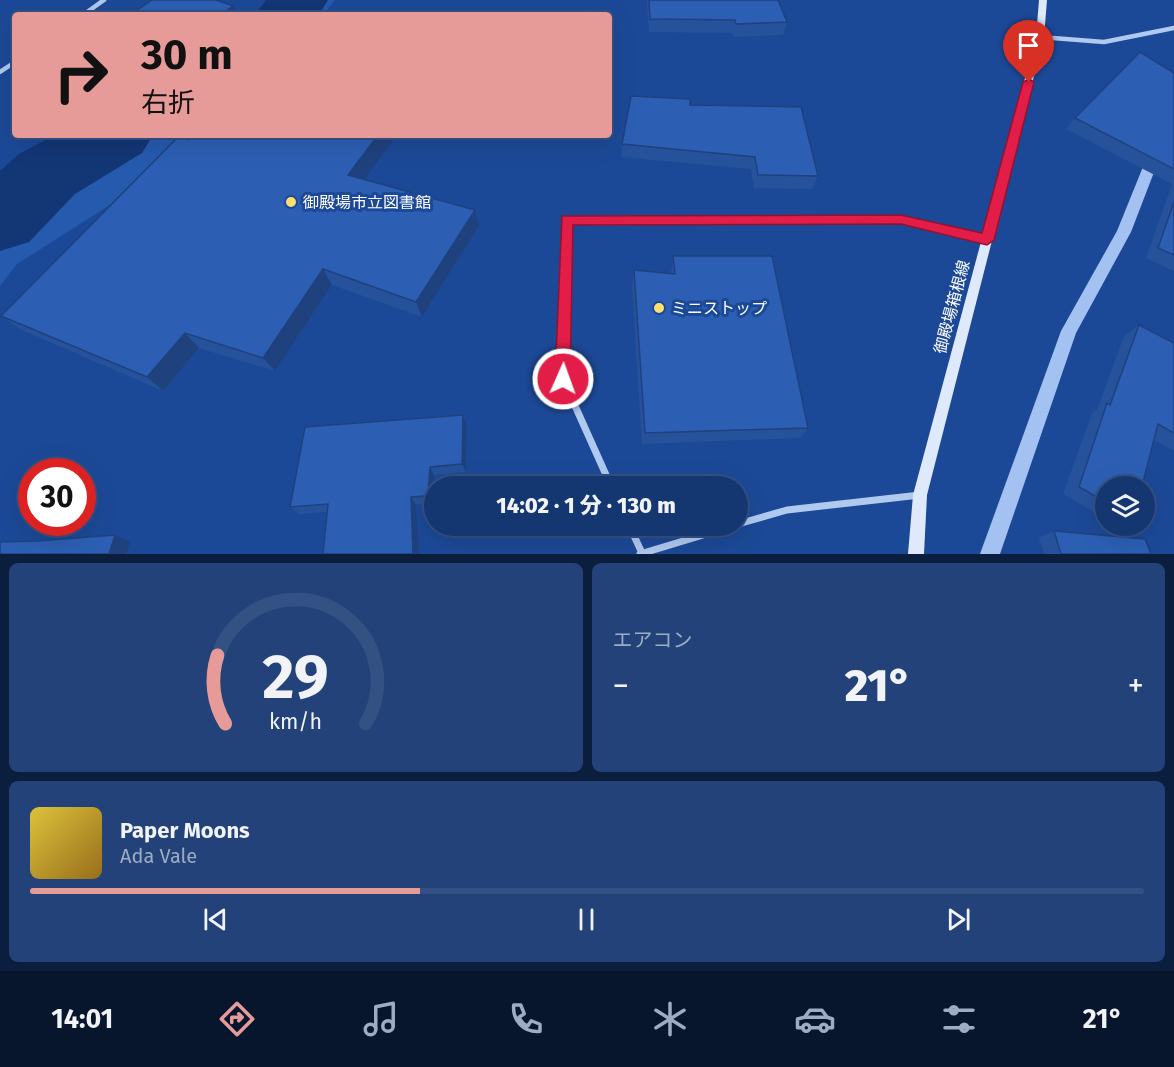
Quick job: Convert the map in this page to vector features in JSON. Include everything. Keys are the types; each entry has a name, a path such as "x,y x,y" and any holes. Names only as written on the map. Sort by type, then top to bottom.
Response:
{"main road":[{"name":"御殿場箱根線","path":"916,554 920,495 1040,37 1043,0"}],"street":[{"path":"87,12 104,0"},
{"path":"1040,37 1104,42 1174,28"},
{"path":"607,476 563,379 567,220 901,219 987,240"},
{"path":"748,522 787,510 920,495"},
{"path":"634,536 641,553 699,536"}],"shaded area":[{"path":"282,0 335,0 325,12 276,12"},
{"path":"82,138 193,138 113,203 17,264 0,286 0,197 12,179"}],"building":[{"path":"152,0 216,0 233,6 224,12 134,12"},
{"path":"649,0 778,0 787,22 736,24 735,20 650,19"},
{"path":"1140,52 1174,73 1174,169 1075,118"},
{"path":"631,96 690,99 690,105 801,107 818,176 758,175 755,157 622,144"},
{"path":"177,138 189,140 191,138 376,138 348,175 475,210 416,302 323,269 263,358 185,333 147,377 1,316"},
{"path":"1174,202 1174,255 1158,248"},
{"path":"673,256 772,256 808,428 645,433 634,270 675,274"},
{"path":"1139,325 1174,343 1174,433 1158,424 1145,476 1095,476 1095,496 1079,487 1107,403 1110,405"},
{"path":"463,415 462,464 430,467 429,476 424,476 424,496 411,497 413,554 323,554 328,504 290,507 305,427"},
{"path":"1054,531 1145,539 1151,554 1061,554"},
{"path":"115,535 109,554 0,554 0,542"}],"waterway":[{"path":"289,12 297,0"},
{"path":"990,554 1069,331 1124,232 1155,152 1174,136"},
{"path":"0,219 47,174 111,138"}],"place":[{"name":"御殿場市立図書館","path":"291,202"},
{"name":"ミニストップ","path":"659,308"}],"route":[{"path":"563,379 567,220 901,219 987,240 1029,82"}]}
